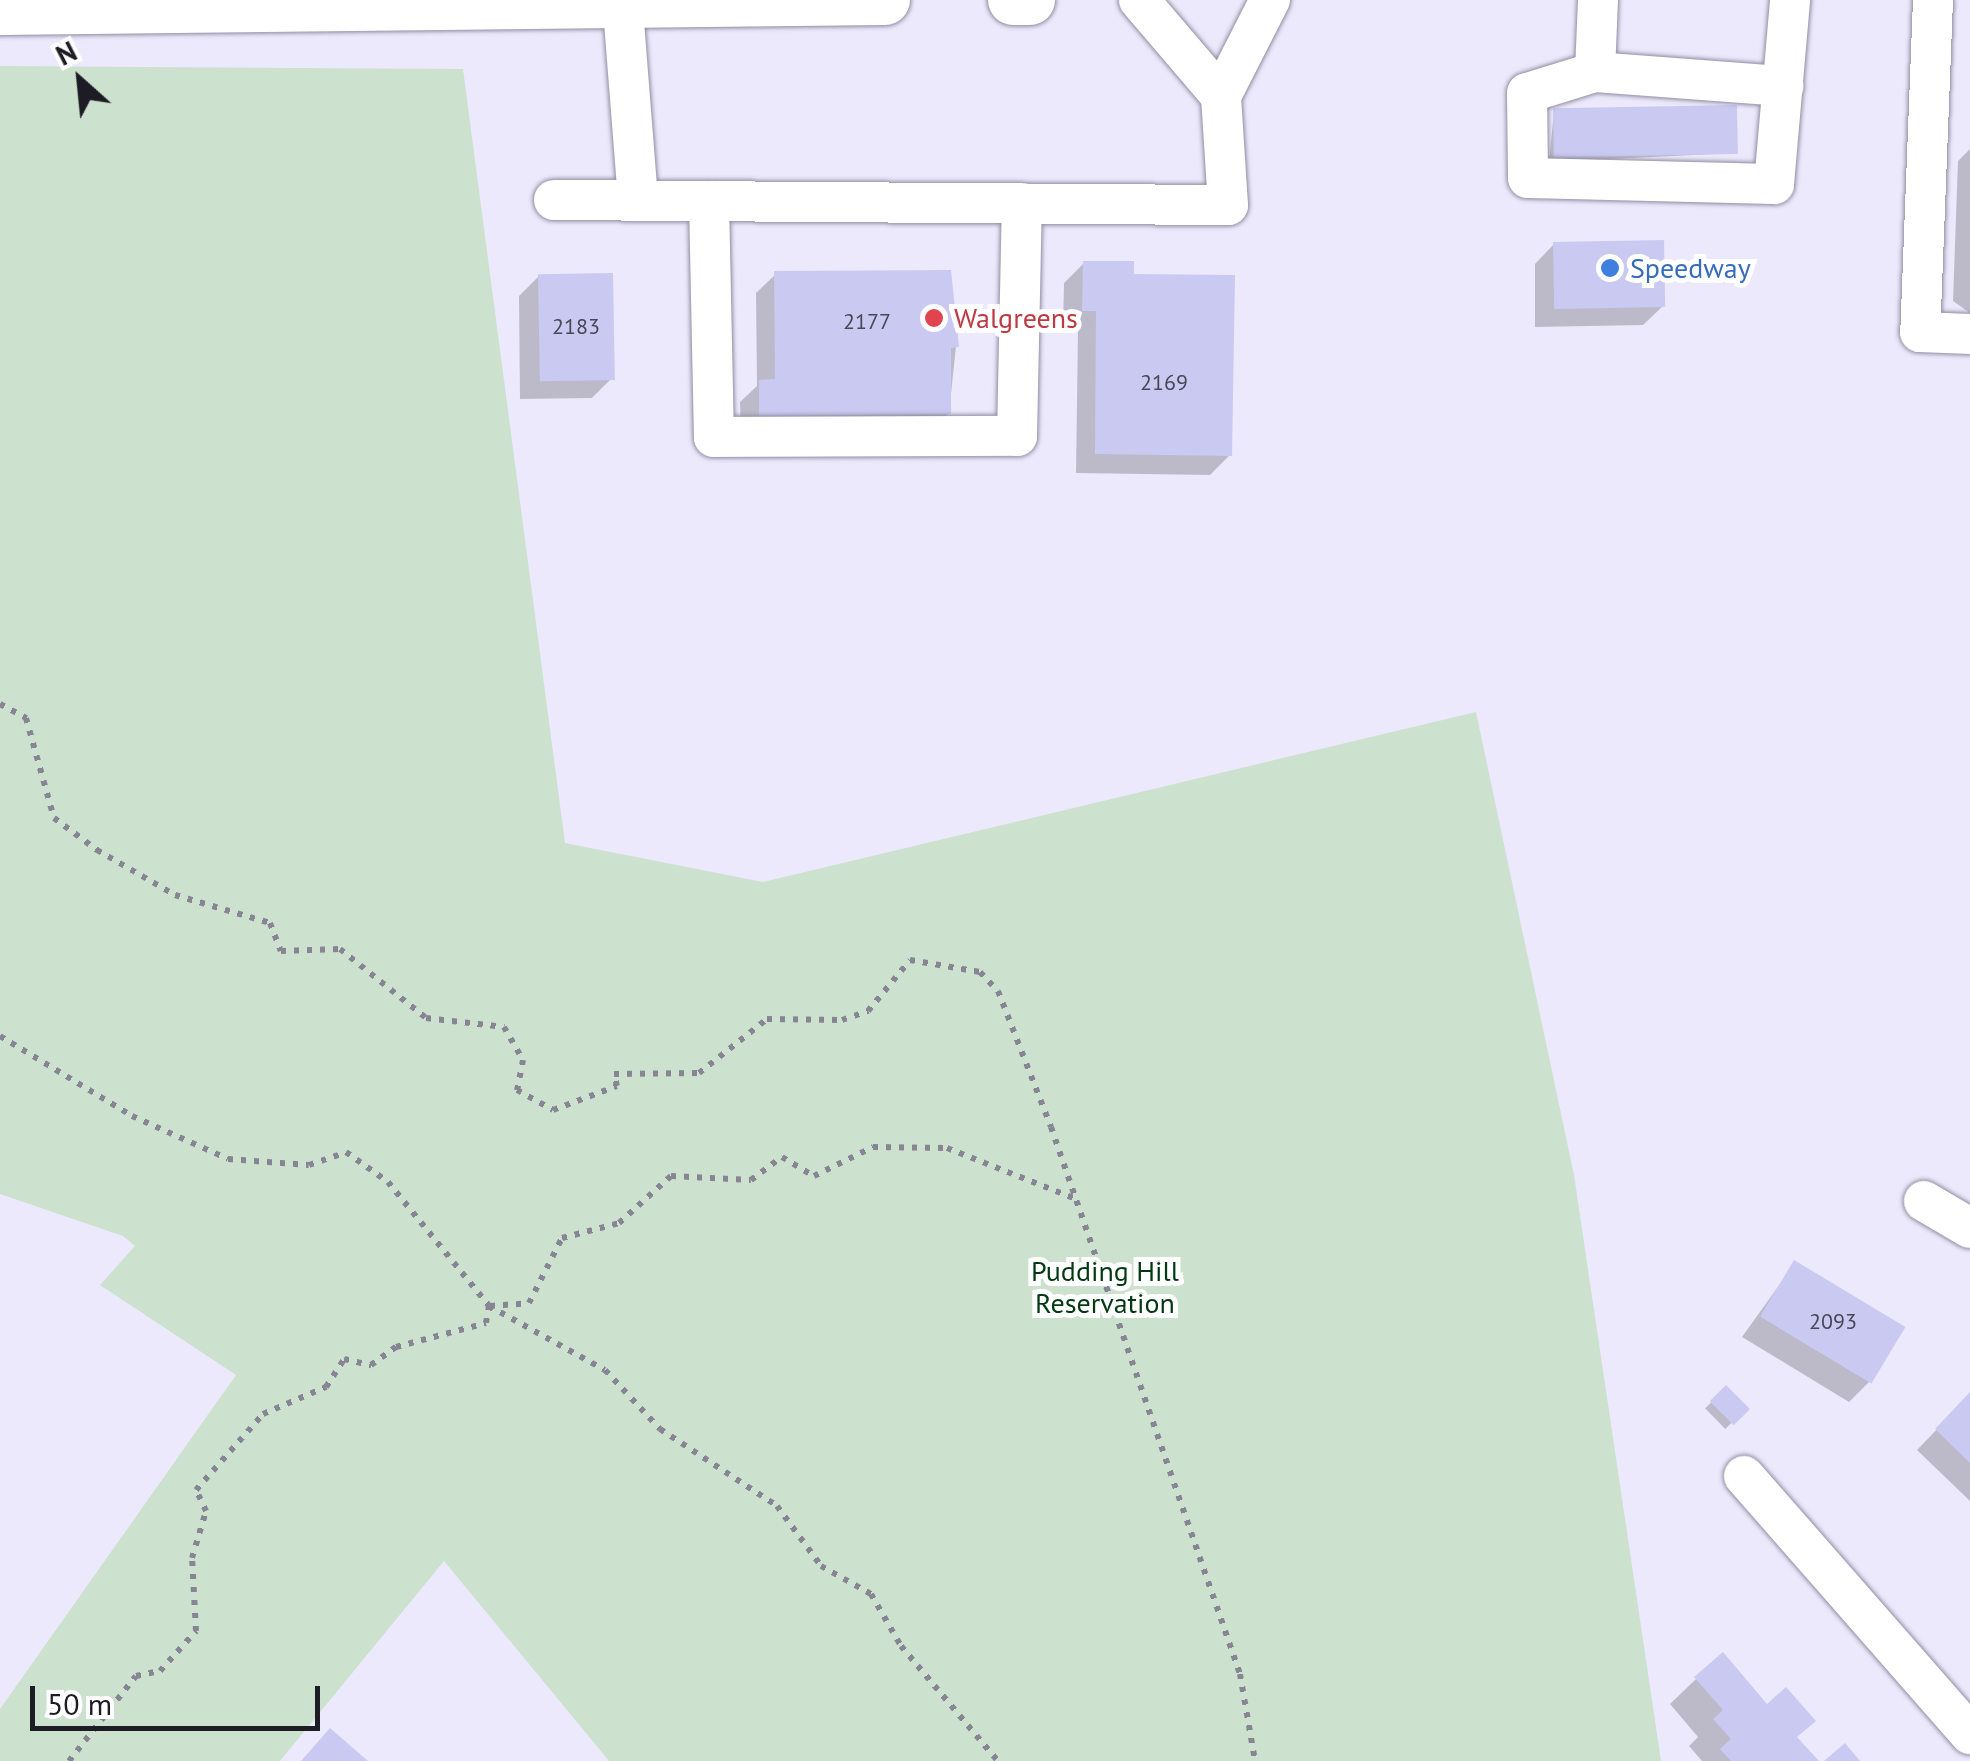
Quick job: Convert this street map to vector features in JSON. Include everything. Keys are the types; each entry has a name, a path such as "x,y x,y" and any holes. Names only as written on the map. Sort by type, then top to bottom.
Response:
{"main road":[{"path":"0,10 885,0"},
{"path":"1013,0 1030,0"}],"lane":[{"path":"1139,0 1221,96"},
{"path":"554,200 1228,205 1221,96 1270,0"},
{"path":"1595,72 1598,0"},
{"path":"1783,86 1595,72 1527,93 1528,178 1774,184 1783,86 1790,0"},
{"path":"1934,0 1920,332 1970,334"},
{"path":"624,3 638,200"},
{"path":"709,201 714,437 1016,436 1022,204"},
{"path":"1924,1201 1970,1228"},
{"path":"1744,1476 1970,1734"}],"path":[{"path":"0,704 26,718 54,818 82,839 175,896 270,923 282,951 340,950 426,1018 504,1027 522,1060 518,1090 553,1110 617,1086 614,1074 699,1073 767,1018 842,1020 868,1011 910,960 980,972 998,991 1240,1674 1255,1761"},
{"path":"0,1036 132,1116 228,1160 309,1166 346,1152 388,1182 489,1306 606,1370 660,1429 777,1506 821,1566 871,1594 902,1646 998,1761"},
{"path":"489,1306 529,1303 562,1238 619,1223 671,1176 751,1180 782,1157 814,1176 874,1147 947,1148 994,1174 1044,1179 1073,1198"},
{"path":"68,1761 136,1676 160,1671 196,1631 192,1558 206,1510 196,1490 263,1414 326,1387 344,1359 370,1365 396,1346 486,1323 489,1306"}],"green space":[{"name":"Pudding Hill Reservation","path":"0,66 463,69 565,843 763,882 1476,712 1574,1175 1661,1761 609,1761 444,1561 280,1761 0,1761 0,1709 236,1375 100,1285 135,1246 123,1236 0,1194"}],"building":[{"path":"1737,105 1738,154 1554,157 1553,108"},
{"path":"1664,240 1665,307 1554,309 1553,242"},
{"path":"1083,261 1134,261 1134,274 1235,275 1232,456 1095,454 1096,311 1082,311"},
{"name":"Walgreens","path":"951,270 959,347 951,348 951,414 759,416 759,380 775,379 774,271"},
{"path":"613,273 615,380 540,381 538,274"},
{"path":"1794,1260 1905,1327 1871,1384 1760,1317"},
{"path":"1726,1385 1750,1409 1734,1425 1710,1401"},
{"path":"1970,1392 1970,1463 1935,1429"},
{"path":"1723,1652 1767,1704 1786,1687 1816,1721 1797,1737 1819,1761 1731,1761 1720,1749 1731,1739 1713,1719 1723,1710 1694,1677"},
{"path":"330,1728 368,1761 301,1761"},
{"path":"1845,1743 1860,1761 1824,1761"}],"place":[{"name":"Speedway","path":"1610,268"},
{"name":"Walgreens","path":"934,318"}]}
